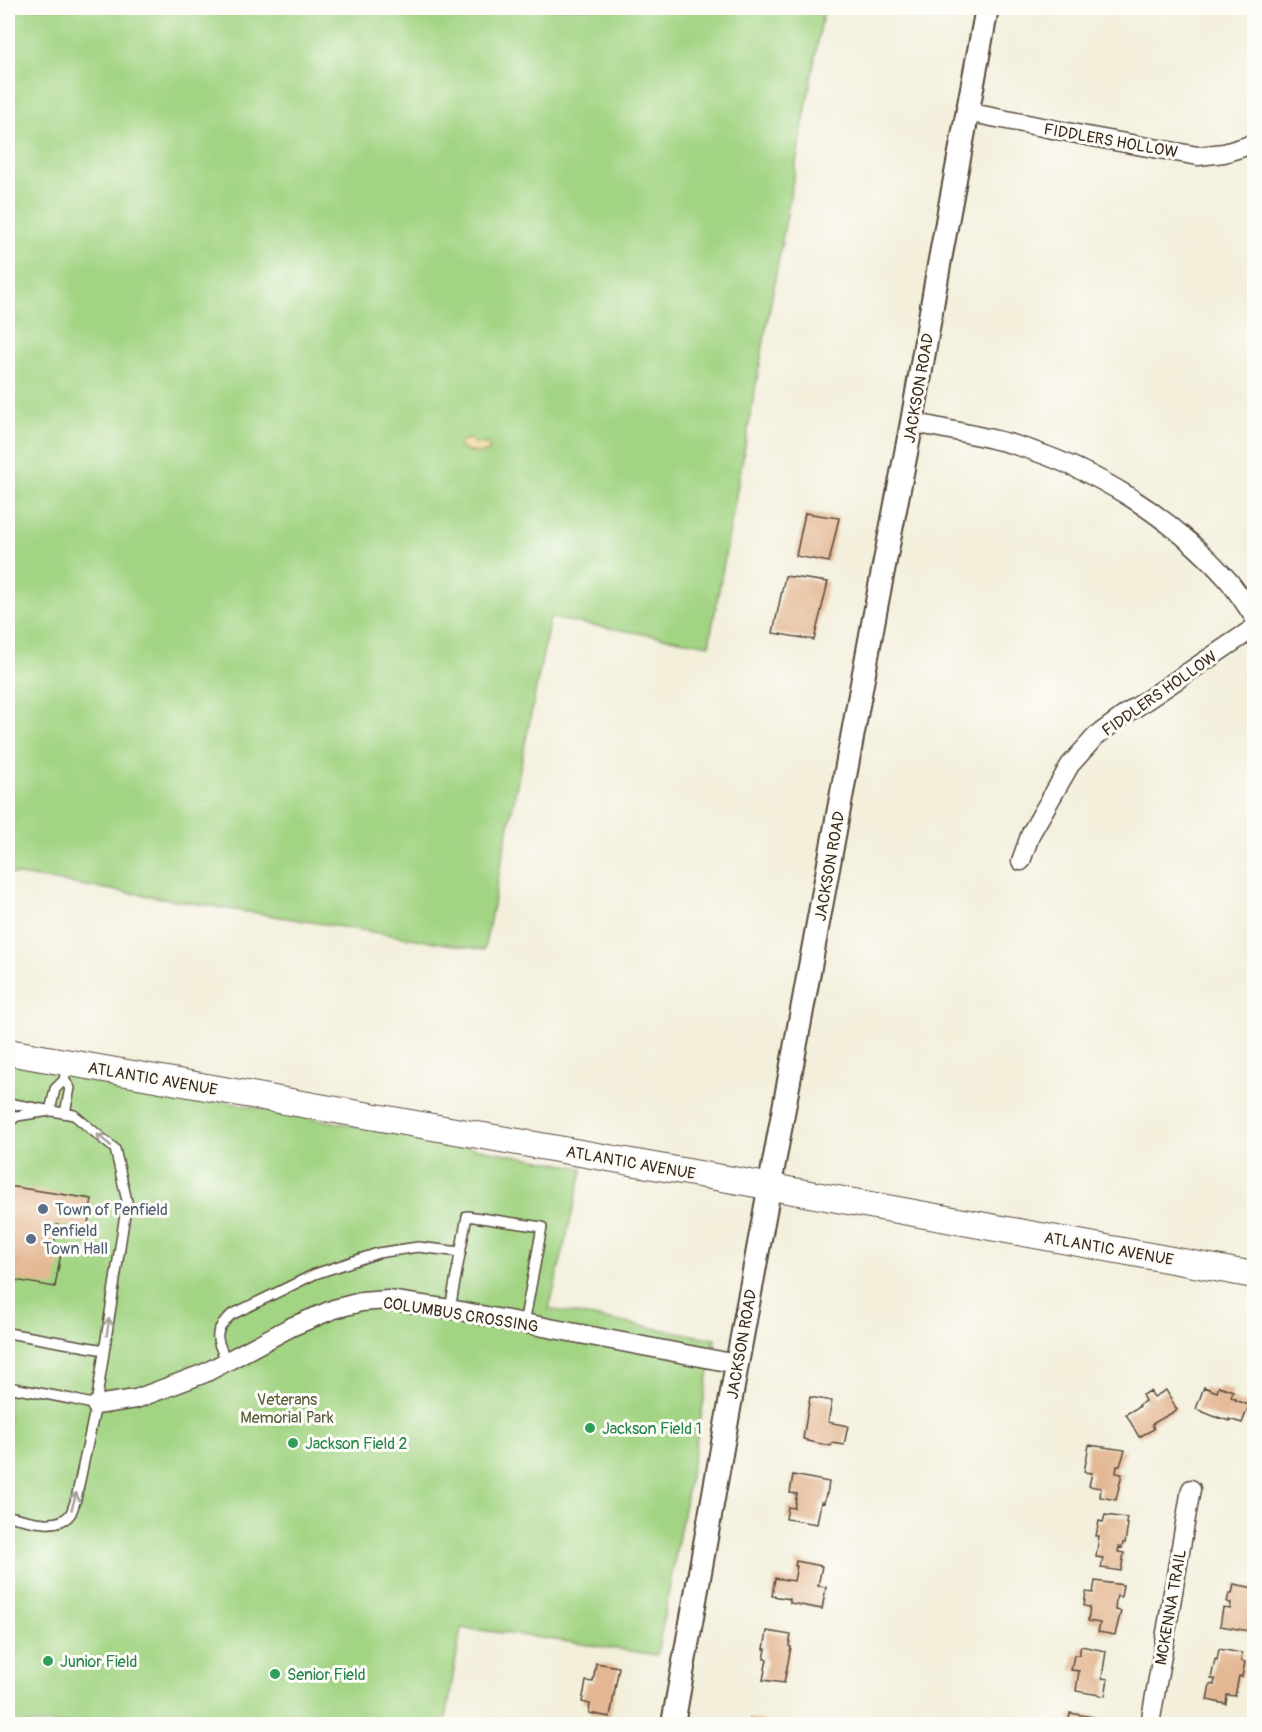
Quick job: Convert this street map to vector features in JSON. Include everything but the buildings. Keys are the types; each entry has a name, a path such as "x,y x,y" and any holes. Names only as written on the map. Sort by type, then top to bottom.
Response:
{"main road":[{"name":"ATLANTIC AVENUE","path":"8,1052 65,1071 771,1187 1254,1275"}],"street":[{"name":"JACKSON ROAD","path":"673,1725 737,1364 987,8"},
{"name":"FIDDLERS HOLLOW","path":"967,112 1198,156 1224,153 1247,146 1254,141"},
{"path":"912,422 1014,445 1066,463 1112,487 1152,511 1185,538 1228,580 1254,617"},
{"name":"FIDDLERS HOLLOW","path":"1021,861 1031,833 1070,765 1096,736 1254,628"},
{"name":"COLUMBUS CROSSING","path":"96,1406 136,1399 205,1373 291,1327 334,1309 361,1302 388,1300 450,1309 737,1364"},
{"name":"MCKENNA TRAIL","path":"1150,1725 1191,1489"}],"lane":[{"path":"50,1110 55,1089 65,1071"},
{"path":"65,1071 70,1088 65,1113"},
{"path":"8,1103 74,1114 115,1149 127,1201 96,1406 71,1513 59,1522 49,1523 8,1516"},
{"path":"8,1124 17,1116 50,1110"},
{"path":"450,1309 467,1216 542,1227 525,1323"},
{"path":"227,1362 218,1344 217,1335 220,1325 231,1315 315,1274 378,1253 418,1247 461,1252"},
{"path":"8,1333 104,1350"},
{"path":"8,1387 96,1406"}],"green space":[{"path":"8,8 824,8 709,645 550,618 484,950 8,873"},
{"name":"Veterans Memorial Park","path":"8,1062 583,1168 549,1309 715,1339 657,1655 461,1628 445,1724 8,1724"}],"sand":[{"path":"471,439 475,443 488,444 490,449 479,453 459,448 459,443"}],"place":[{"name":"Town of Penfield","path":"43,1209"},
{"name":"Penfield Town Hall","path":"31,1239"},
{"name":"Jackson Field 1","path":"590,1428"},
{"name":"Jackson Field 2","path":"293,1443"},
{"name":"Junior Field","path":"48,1661"},
{"name":"Senior Field","path":"275,1674"}]}
